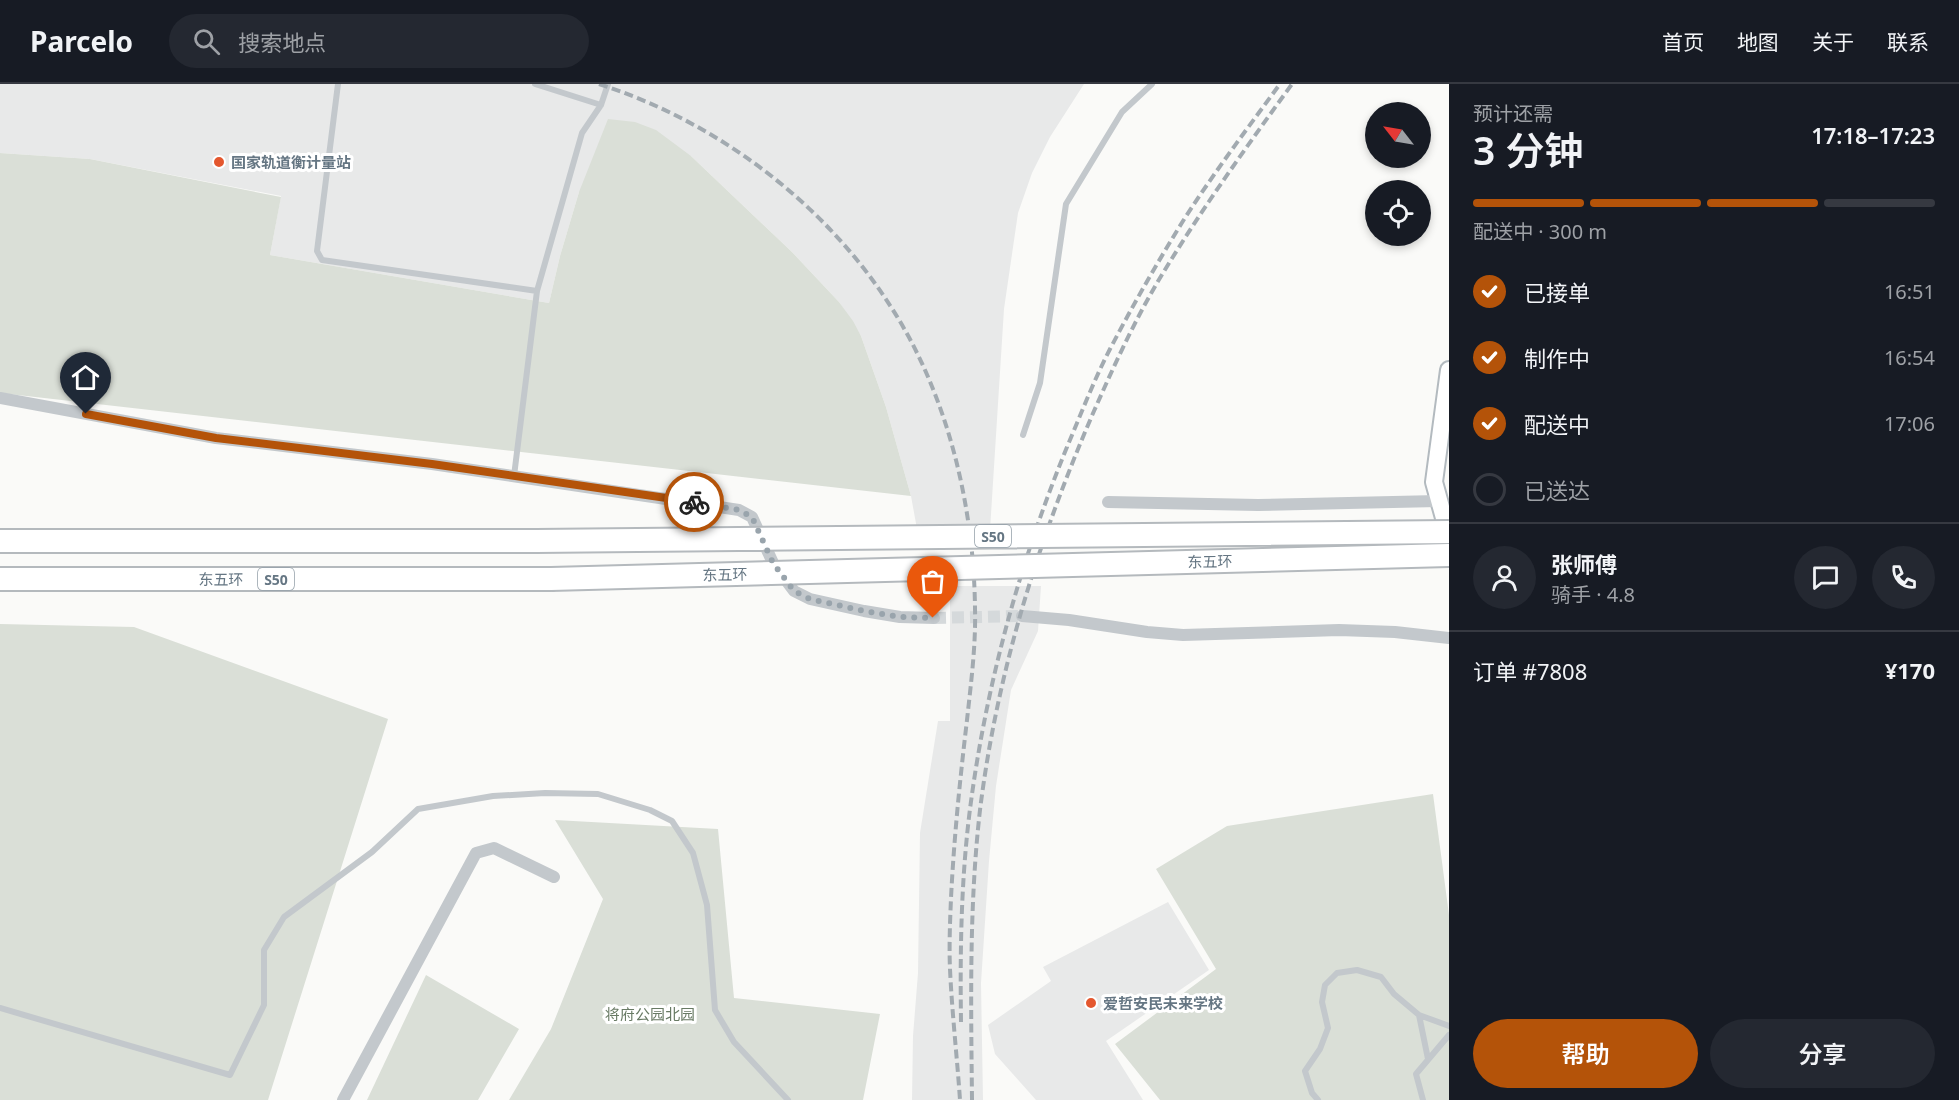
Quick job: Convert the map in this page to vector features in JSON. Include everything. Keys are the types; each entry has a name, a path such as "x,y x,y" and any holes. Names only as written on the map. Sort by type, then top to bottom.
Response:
{"highway":[{"name":"东五环","path":"0,541 536,541 1449,532"},
{"name":"东五环","path":"0,579 551,579 1449,555"}],"street":[{"path":"1449,370 1434,482 1449,536"},
{"path":"0,398 216,438 432,464 739,510 752,517 773,563 794,591 810,599 864,611 900,617 933,618"},
{"path":"1108,502 1258,505 1438,501"},
{"path":"1022,616 1069,620 1147,632 1183,634 1339,630 1395,632 1449,638"},
{"path":"343,1100 476,853 494,848 554,877"}],"lane":[{"path":"338,84 317,251 322,260 537,291"},
{"path":"536,84 601,105"},
{"path":"514,477 537,291 582,133 601,105 608,84"},
{"path":"1023,435 1040,383 1066,204 1122,112 1152,84"},
{"path":"0,1008 230,1075 264,1005 264,950 284,917 372,852 418,809 493,796 545,793 598,794 650,810 672,821 693,853 708,905 715,1010 734,1042 788,1100"},
{"path":"1318,1100 1312,1093 1305,1071 1320,1049 1328,1028 1322,1002 1325,985 1338,973 1357,970 1381,977 1394,994 1419,1015 1449,1026"},
{"path":"1419,1015 1428,1059"},
{"path":"1423,1100 1416,1074 1449,1035"}],"shaded area":[{"path":"0,84 1084,84 1050,137 1032,173 1018,213 1004,309 990,530 917,529 911,496 886,407 861,336 839,302 792,252 691,156 579,192 549,303 270,255 281,196 90,159 0,153"},
{"path":"950,586 1041,586 1038,631 1011,690 996,786 981,983 983,1100 912,1100 913,1036 918,973 920,833 938,721 950,721"},
{"name":"爱哲安民未来学校","path":"1168,902 1209,970 1106,1041 1143,1100 1036,1100 995,1054 988,1025 1051,981 1043,967"}],"green space":[{"path":"608,119 635,122 656,130 691,156 792,252 839,302 861,336 886,407 911,496 0,393 0,153 90,159 281,197 270,255 549,303 579,192"},
{"path":"0,624 134,627 388,719 268,1100 0,1100"},
{"path":"1433,794 1449,915 1449,1100 1160,1100 1115,1044 1216,969 1156,869 1227,826"},
{"name":"将府公园北园","path":"555,820 718,829 734,998 880,1014 863,1100 509,1100 551,1029 603,899"},
{"path":"426,975 519,1029 478,1100 367,1100"}],"tunnel":[{"path":"934,618 1022,616"}],"railway":[{"path":"599,84 647,102 694,125 739,152 781,184 819,219 855,257 886,299 912,343 939,406 959,472 966,506 974,574 975,636 952,876 950,925 951,985 960,1100"},
{"path":"961,1022 963,889 970,809 995,670 1034,535 1088,397 1127,316 1194,203 1280,84"},
{"path":"972,1100 972,918 980,810 997,707 1038,557 1094,411 1140,314 1205,207 1292,84"}],"way so far":[{"path":"694,502 739,510 752,517 773,563 794,591 810,599 900,617 933,618"}],"place":[{"name":"国家轨道衡计量站","path":"219,162"},
{"name":"爱哲安民未来学校","path":"1091,1003"}],"route":[{"path":"86,414 216,438 432,464 694,502"}]}
